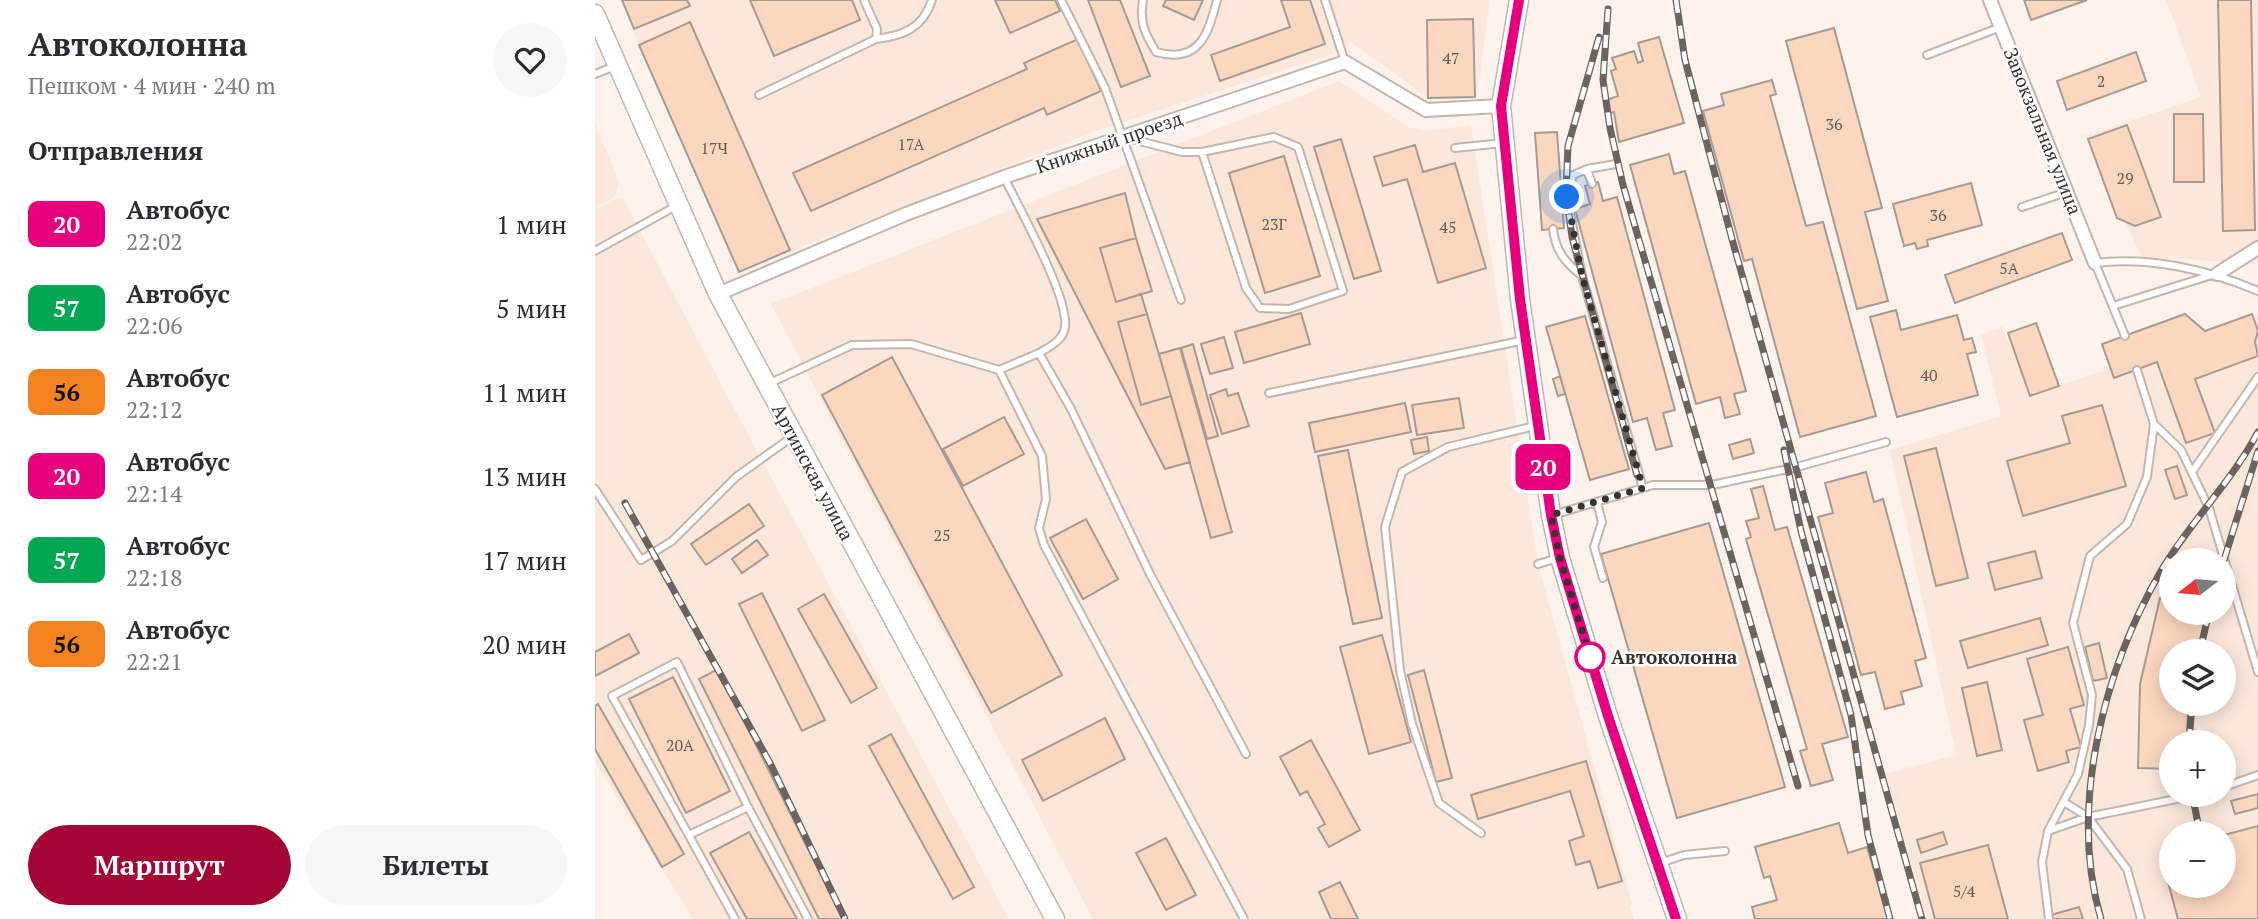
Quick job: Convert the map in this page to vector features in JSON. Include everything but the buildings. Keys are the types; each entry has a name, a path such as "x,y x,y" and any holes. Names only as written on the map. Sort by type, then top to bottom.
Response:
{"street":[{"path":"1519,0 1501,106 1537,426 1551,515 1560,558 1677,919"},
{"name":"Завокзальная улица","path":"1990,0 2095,263"},
{"name":"Артинская улица","path":"595,14 718,294 1055,919"},
{"name":"Книжный проезд","path":"718,294 906,214 1004,177 1345,62"},
{"path":"1345,62 1426,110 1501,106"},
{"path":"2217,274 2258,248"}],"lane":[{"path":"864,0 877,29 876,39"},
{"path":"759,95 876,39 900,37 919,24 932,0"},
{"path":"1061,0 1105,88 1181,300"},
{"path":"1143,0 1140,15 1148,38 1157,52 1169,56 1184,55 1197,48 1210,26 1217,0"},
{"path":"1325,0 1345,62"},
{"path":"1927,55 2001,27"},
{"path":"595,74 617,65"},
{"path":"1123,137 1182,152 1202,152 1274,137 1298,147 1343,291 1290,309 1260,308 1246,288 1202,152"},
{"path":"1455,148 1505,143"},
{"path":"1616,164 1587,169 1573,175 1567,197 1582,276 1643,488"},
{"path":"1587,169 1592,184"},
{"path":"766,385 852,345 911,344 999,370 1058,342 1065,328 1060,302 1004,177"},
{"path":"2022,206 2067,192"},
{"path":"595,251 677,205"},
{"path":"1553,229 1560,254 1582,276"},
{"path":"2125,336 2095,263 2116,260 2217,274 2258,291"},
{"path":"2113,306 2217,274"},
{"path":"1269,393 1527,340"},
{"path":"1039,353 1071,409 1150,574 1246,754"},
{"path":"999,370 1042,456 1046,499 1039,528 1044,545 1244,919"},
{"path":"2049,919 2042,862 2048,831 2078,774 2089,725 2092,695 2073,623 2089,556 2127,524 2147,477 2154,424 2137,370"},
{"path":"2192,472 2258,377"},
{"path":"2154,424 2181,450 2209,508 2258,672"},
{"path":"1481,833 1439,803 1412,724 1400,670 1385,527 1402,472 1448,447 1537,426"},
{"path":"595,489 641,560 672,541 736,477 793,436"},
{"path":"1551,515 1654,485 1711,485 1797,467 1885,442"},
{"path":"1597,502 1602,522 1594,547 1603,578"},
{"path":"1538,564 1560,558"},
{"path":"735,919 612,696 677,662 748,807 808,919"},
{"path":"2236,783 2258,775"},
{"path":"2064,802 2088,817 2127,870 2141,919"},
{"path":"2048,831 2088,817 2159,803"},
{"path":"689,835 748,807"},
{"path":"1658,864 1683,855 1725,851"}],"shaded area":[{"path":"622,0 1490,0 1477,96 1428,98 1351,42 1334,54 1321,17 1333,54 1096,131 739,272 639,45"},
{"path":"2166,0 2258,0 2258,263 2142,258 2085,136 2201,97"},
{"path":"1339,81 1408,127 1425,131 1471,125 1538,564 1633,906 1630,907 1634,919 1093,919 771,304"},
{"path":"595,124 619,181 615,197 595,209"},
{"path":"623,198 1009,919 693,919 595,762 595,210 612,200"},
{"path":"2185,314 2205,331 2258,315 2258,919 1927,919 1886,774 1956,755 1890,450 2001,416 1981,335 2002,326 2030,396 2110,368 2102,344"}],"railway":[{"path":"1676,0 1685,60 1732,239 1922,919"},
{"path":"1608,9 1603,80 1610,128 1623,185 1798,786"},
{"path":"1599,37 1568,146 1566,192 1572,237 1637,475"},
{"path":"2101,919 2092,876 2088,831 2090,786 2108,695 2123,651 2161,571 2258,432"},
{"path":"1784,450 1801,531 1851,715 1868,835 1890,919"},
{"path":"2228,548 2258,451"},
{"path":"625,503 770,763 845,919"},
{"path":"2203,639 2206,625"},
{"path":"2190,730 2191,716"},
{"path":"2195,807 2198,821"}],"bus line":[{"name":"20","path":"1519,0 1501,106 1520,299 1551,515 1560,558 1608,716 1676,919"}],"place":[{"name":"Автоколонна","path":"1590,657"}],"route":[{"path":"1567,197 1582,276 1643,488 1551,515 1560,558 1591,659 1590,657"}]}
